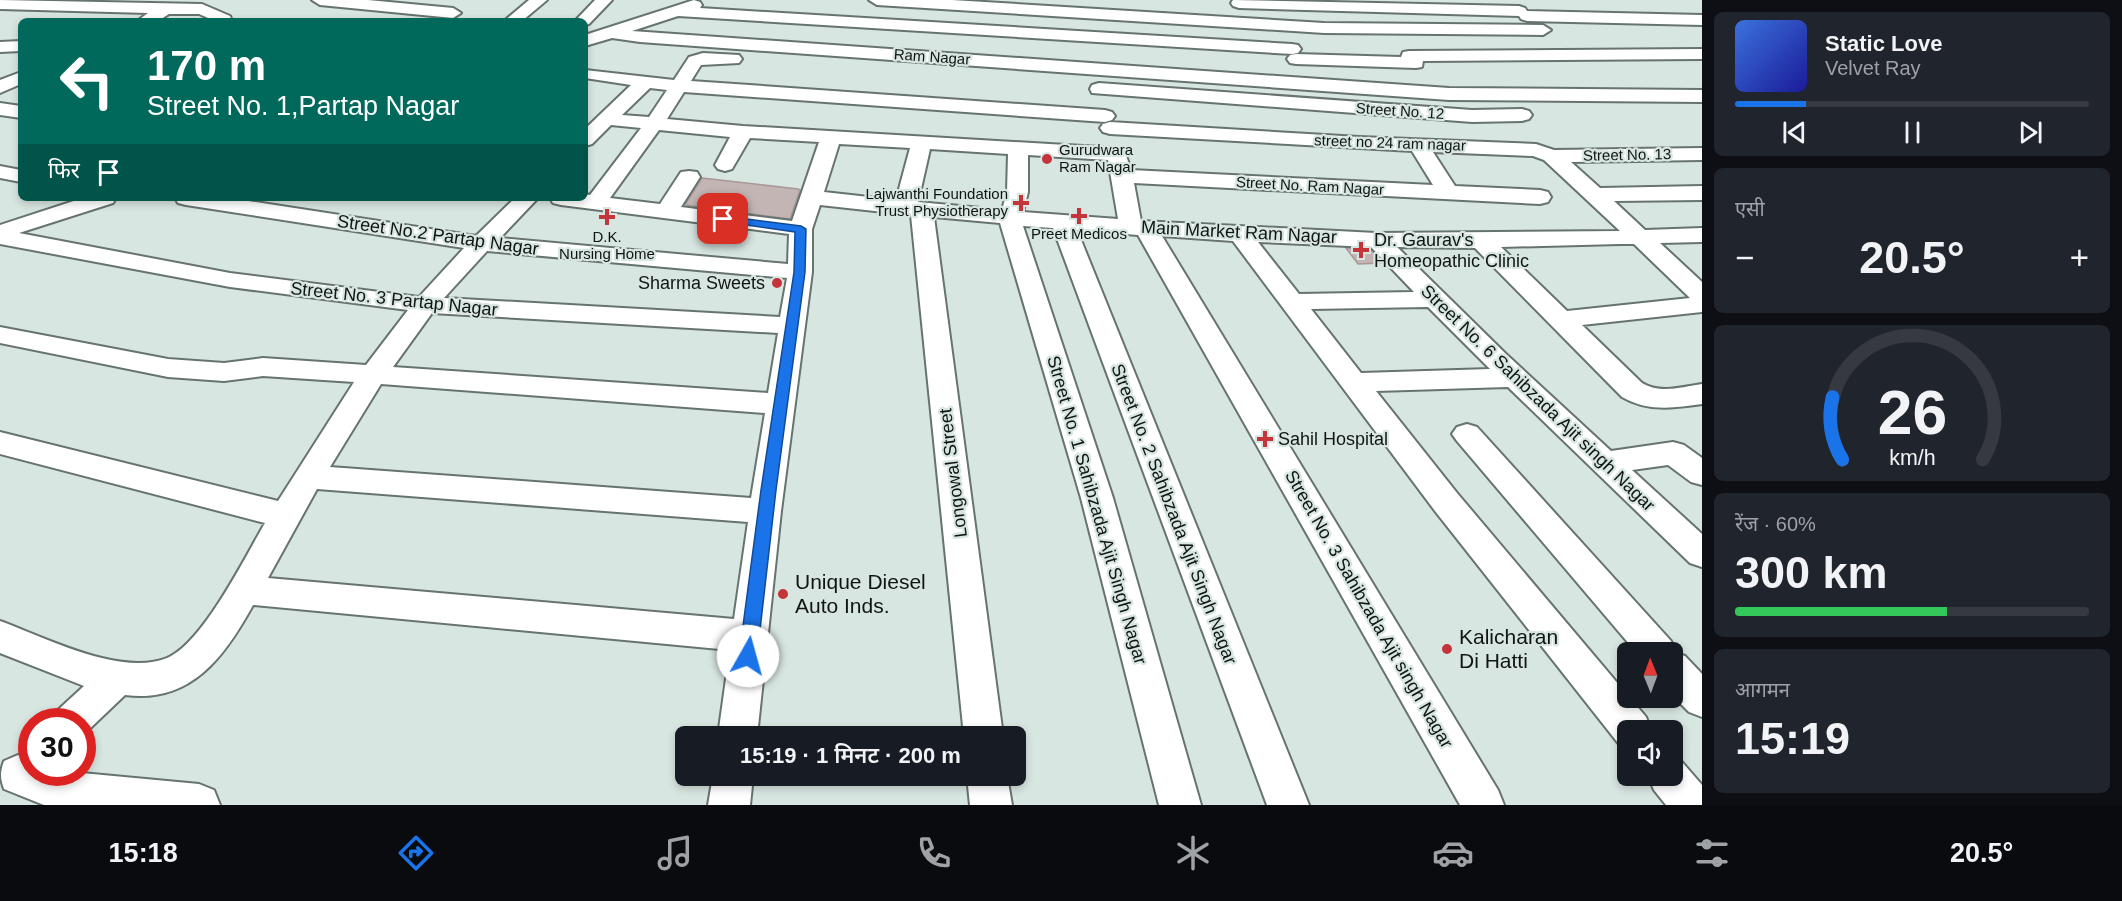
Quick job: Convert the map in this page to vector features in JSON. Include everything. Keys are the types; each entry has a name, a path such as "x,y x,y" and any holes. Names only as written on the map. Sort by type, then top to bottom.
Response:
{"street":[{"path":"320,0 384,3 416,10 452,14"},
{"path":"416,10 431,0"},
{"path":"515,18 539,0"},
{"path":"586,18 604,0"},
{"path":"710,7 727,0"},
{"path":"877,0 1095,7 1283,26 1385,30 1543,30"},
{"path":"1222,2 1519,9 1702,20"},
{"path":"0,4 66,3 202,9 218,18"},
{"path":"1275,3 1307,83"},
{"path":"588,40 678,11 710,7 1294,54 1413,59 1702,54"},
{"path":"151,18 162,13 163,9"},
{"path":"1519,9 1573,56"},
{"path":"1385,30 1504,147"},
{"name":"Ram Nagar","path":"607,32 640,37 1449,94 1702,96"},
{"path":"623,49 640,37"},
{"path":"0,47 18,46"},
{"path":"596,202 653,125 695,61 719,58 884,69"},
{"path":"588,75 607,62"},
{"path":"1095,69 1119,165 1138,227"},
{"name":"street no 24 ram nagar","path":"588,76 679,86 1108,122 1418,145 1536,150 1551,156 1702,295"},
{"path":"0,87 18,78"},
{"path":"588,137 645,82"},
{"name":"Street No. 12","path":"1099,89 1472,116 1541,115"},
{"path":"739,726 765,511 800,272 801,229 810,197 859,100"},
{"path":"0,109 18,112"},
{"path":"1633,114 1702,113"},
{"name":"Street No. Ram Nagar","path":"608,119 743,132 1018,148 1119,165 1449,194 1489,218"},
{"path":"725,165 743,132"},
{"path":"914,209 922,142"},
{"path":"1418,145 1449,194"},
{"path":"1009,217 1016,206 1018,196 1018,148"},
{"name":"Street No. 13","path":"1551,156 1702,154"},
{"path":"0,172 18,175"},
{"path":"667,211 689,177"},
{"path":"1594,195 1702,194"},
{"name":"Main Market Ram Nagar","path":"810,197 1062,222 1377,240 1489,218 1637,237 1702,235"},
{"path":"1540,197 1489,218 1560,320 1640,396 1660,399 1702,394"},
{"path":"0,235 96,201"},
{"name":"Street No.2 Partap Nagar","path":"205,201 483,244 800,272"},
{"path":"0,637 116,679 138,679 174,673 198,657 244,590 308,477 372,375 425,305 524,201"},
{"path":"587,201 801,229"},
{"name":"Longowal Street","path":"914,209 982,726"},
{"name":"Street No. 1 Sahibzada Ajit Singh Nagar","path":"1009,217 1097,498 1128,621 1180,805"},
{"name":"Street No. 2 Sahibzada Ajit Singh Nagar","path":"1062,222 1288,805"},
{"name":"Street No. 3 Sahibzada Ajit singh Nagar","path":"1138,227 1483,805"},
{"path":"1239,233 1446,501 1624,720"},
{"name":"Street No. 3 Partap Nagar","path":"0,235 230,280 425,305 792,326"},
{"name":"Street No. 6 Sahibzada Ajit singh Nagar","path":"1377,240 1515,378 1702,554"},
{"path":"1292,302 1434,299"},
{"path":"1560,320 1702,304"},
{"path":"0,335 96,356 199,372 224,372 262,367 780,404"},
{"path":"1353,382 1515,378"},
{"path":"1467,434 1649,642"},
{"path":"0,443 286,515"},
{"path":"1604,463 1673,453 1702,474"},
{"path":"308,477 765,511"},
{"path":"244,590 751,636"},
{"path":"87,708 116,679"},
{"path":"1683,680 1702,700"},
{"path":"17,777 60,791 176,804"},
{"path":"729,805 732,786"},
{"path":"988,786 991,805"},
{"path":"1676,786 1692,805"}],"building":[{"path":"702,178 800,190 790,219 685,205"},
{"path":"1346,248 1370,249 1383,263 1358,264"}],"place":[{"name":"Gurudwara Ram Nagar","path":"1047,159"},
{"name":"Lajwanthi Foundation Trust Physiotherapy","path":"1021,203"},
{"name":"Preet Medicos","path":"1079,216"},
{"name":"D.K. Nursing Home","path":"607,217"},
{"name":"Dr. Gaurav's Homeopathic Clinic","path":"1361,250"},
{"name":"Sharma Sweets","path":"777,283"},
{"name":"Sahil Hospital","path":"1265,439"},
{"name":"Unique Diesel Auto Inds.","path":"783,594"},
{"name":"Kalicharan Di Hatti","path":"1447,649"}],"route":[{"path":"723,219 801,229 800,272 768,490 748,656"}]}
